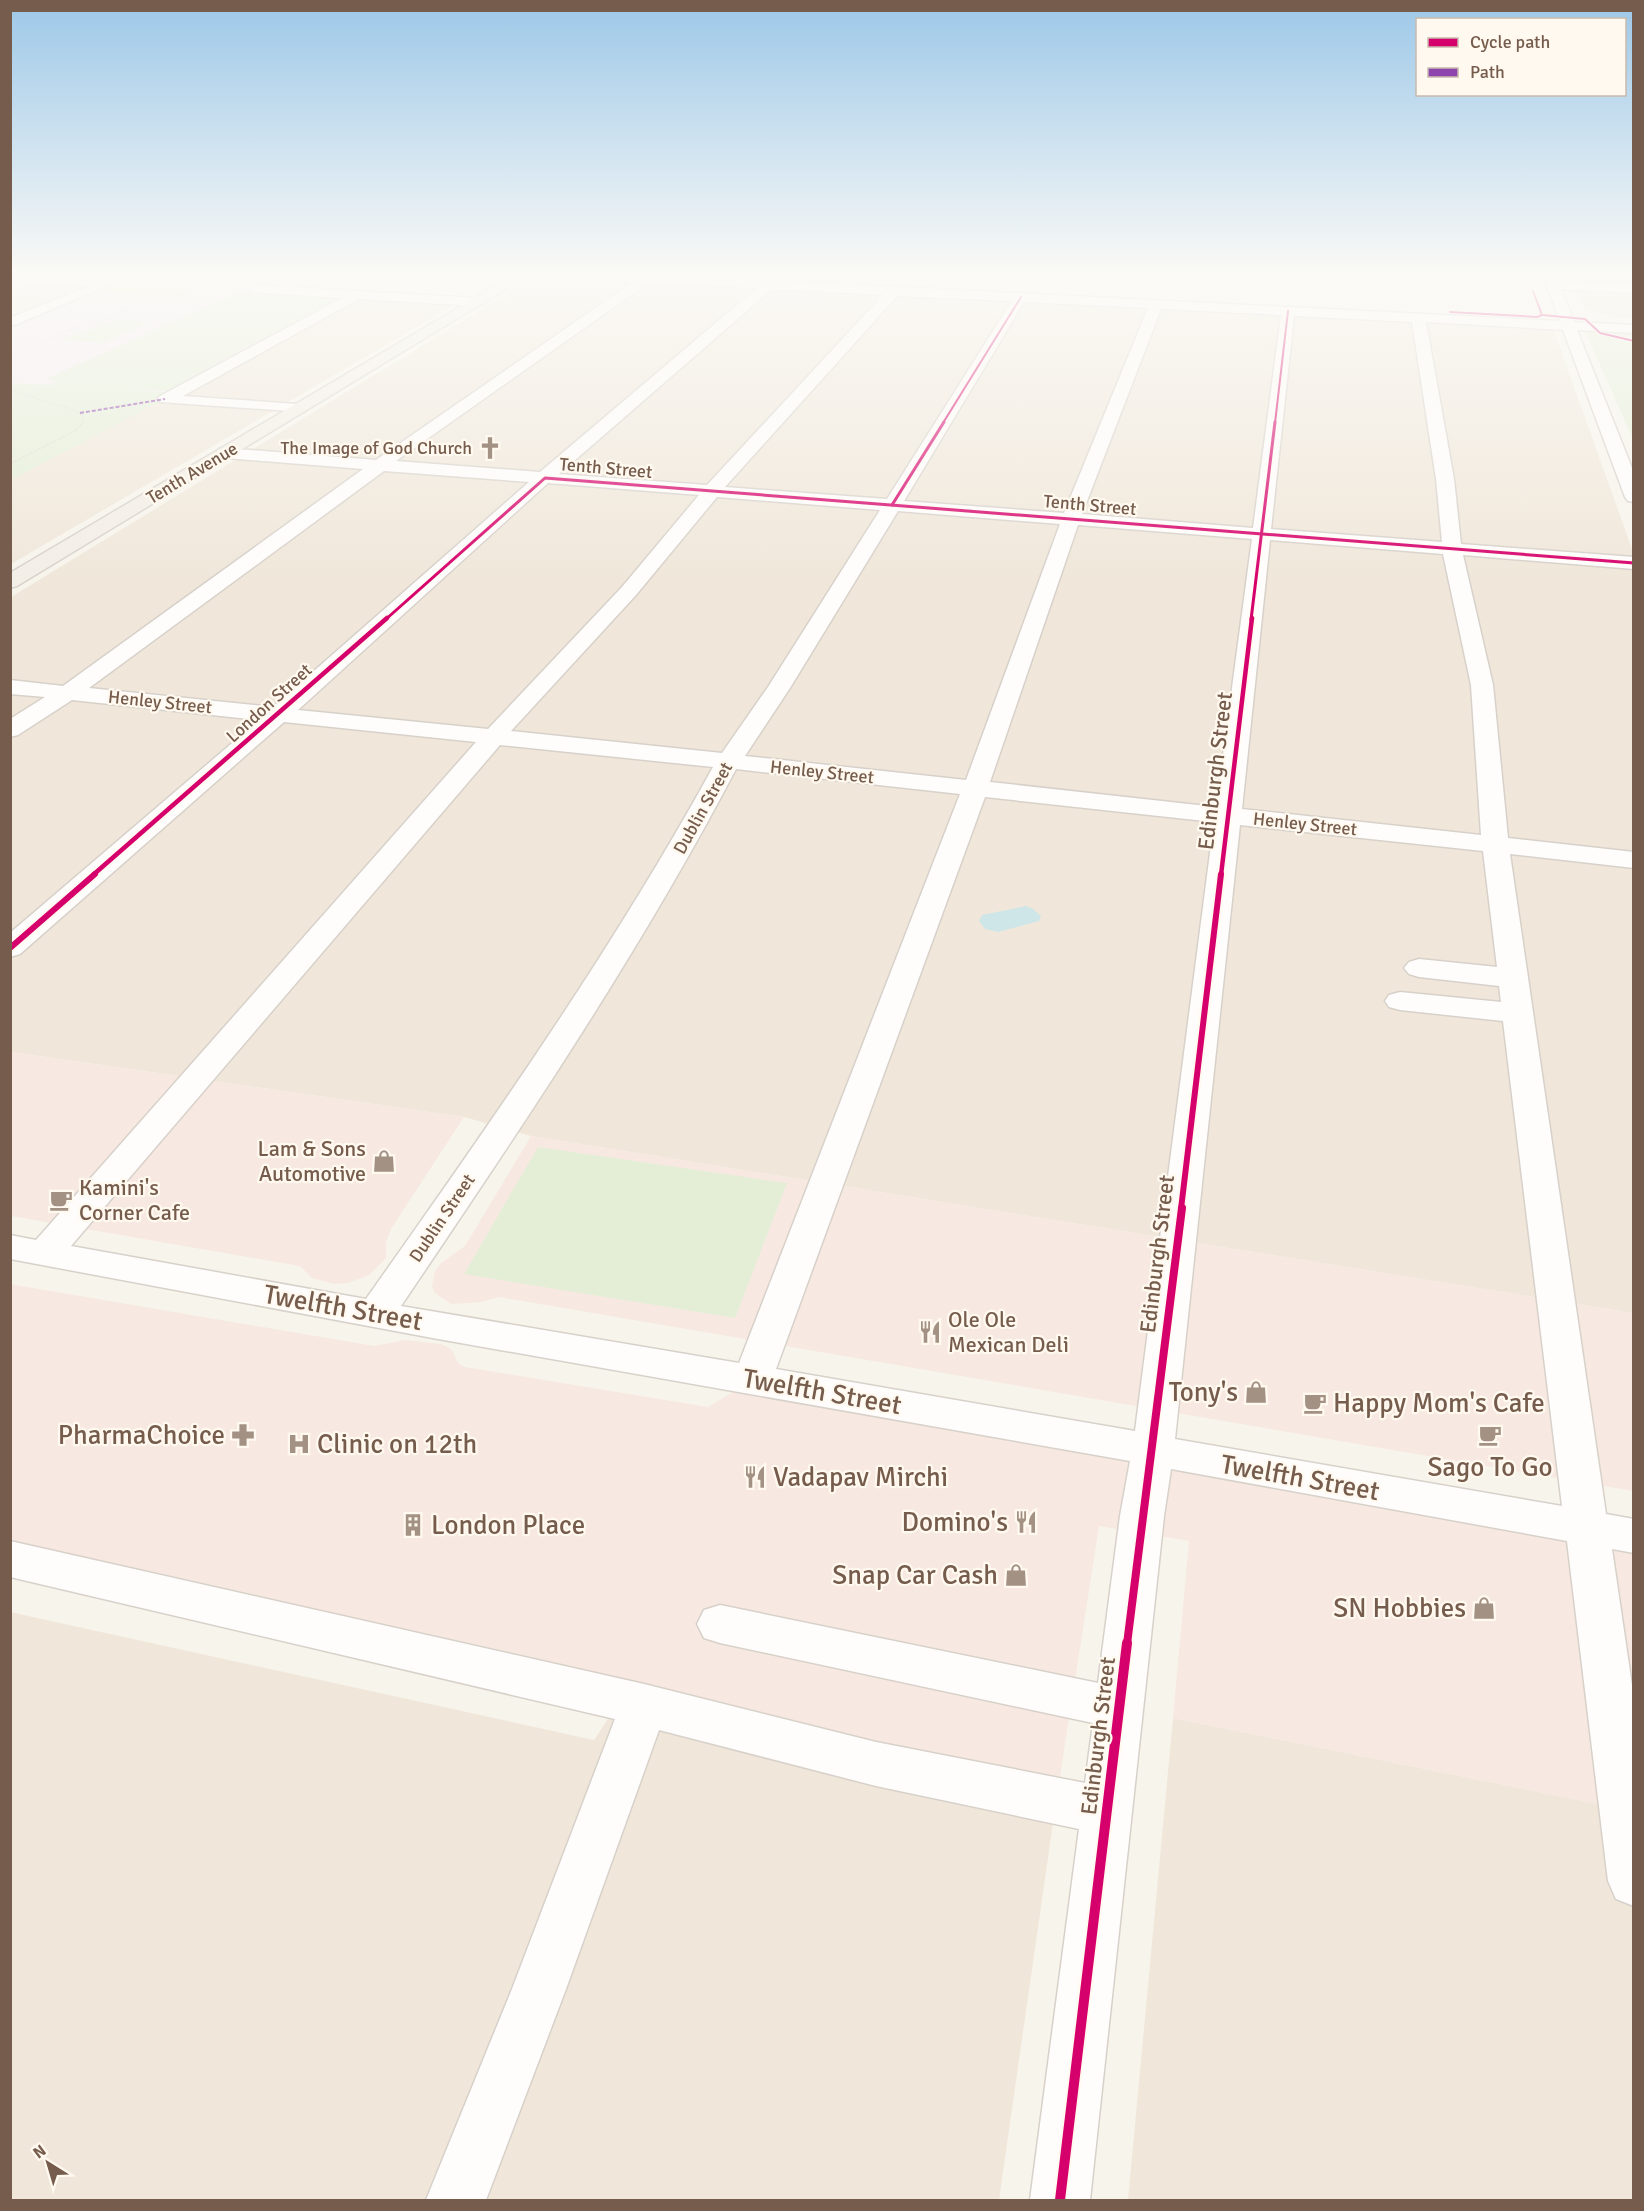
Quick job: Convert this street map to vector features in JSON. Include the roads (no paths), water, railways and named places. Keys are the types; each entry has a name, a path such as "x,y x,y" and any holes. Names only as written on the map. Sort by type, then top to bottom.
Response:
{"main road":[{"name":"Tenth Avenue","path":"10,582 355,375"}],"street":[{"path":"209,375 165,399 298,409"},
{"path":"10,730 68,693 380,465 508,375"},
{"name":"London Street","path":"10,948 664,375"},
{"path":"28,1250 496,737 505,724 629,591 712,491 817,375"},
{"name":"Dublin Street","path":"376,1314 535,1082 678,855 728,762 779,688 973,375"},
{"path":"753,1380 937,896 1071,519 1128,375"},
{"name":"Edinburgh Street","path":"1060,2200 1142,1516 1153,1449 1281,375"},
{"path":"1428,375 1445,479 1452,549 1482,686 1495,845 1584,1528 1634,1881"},
{"path":"1588,375 1634,497"},
{"name":"Tenth Street","path":"225,453 1634,563"},
{"name":"Henley Street","path":"10,687 1634,860"},
{"path":"1419,968 1512,978"},
{"path":"1400,1001 1517,1013"},
{"name":"Twelfth Street","path":"28,1250 376,1314 1153,1449 1222,1464 1634,1536"},
{"path":"10,1559 644,1705 876,1764 1056,1802 1107,1810"},
{"path":"720,1624 1119,1707"},
{"path":"456,2200 539,1989 644,1705"}],"water":[{"path":"1026,906 1041,916 1039,921 998,932 985,929 979,921 982,915"}],"place":[{"name":"The Image of God Church","path":"490,448"},
{"name":"Lam & Sons Automotive","path":"384,1161"},
{"name":"Kamini's Corner Cafe","path":"61,1200"},
{"name":"Ole Ole Mexican Deli","path":"930,1332"},
{"name":"Tony's","path":"1256,1392"},
{"name":"Happy Mom's Cafe","path":"1315,1403"},
{"name":"PharmaChoice","path":"243,1435"},
{"name":"Sago To Go","path":"1490,1435"},
{"name":"Clinic on 12th","path":"299,1444"},
{"name":"Vadapav Mirchi","path":"755,1477"},
{"name":"Domino's","path":"1026,1522"},
{"name":"London Place","path":"413,1525"},
{"name":"Snap Car Cash","path":"1016,1575"},
{"name":"SN Hobbies","path":"1484,1608"}]}
